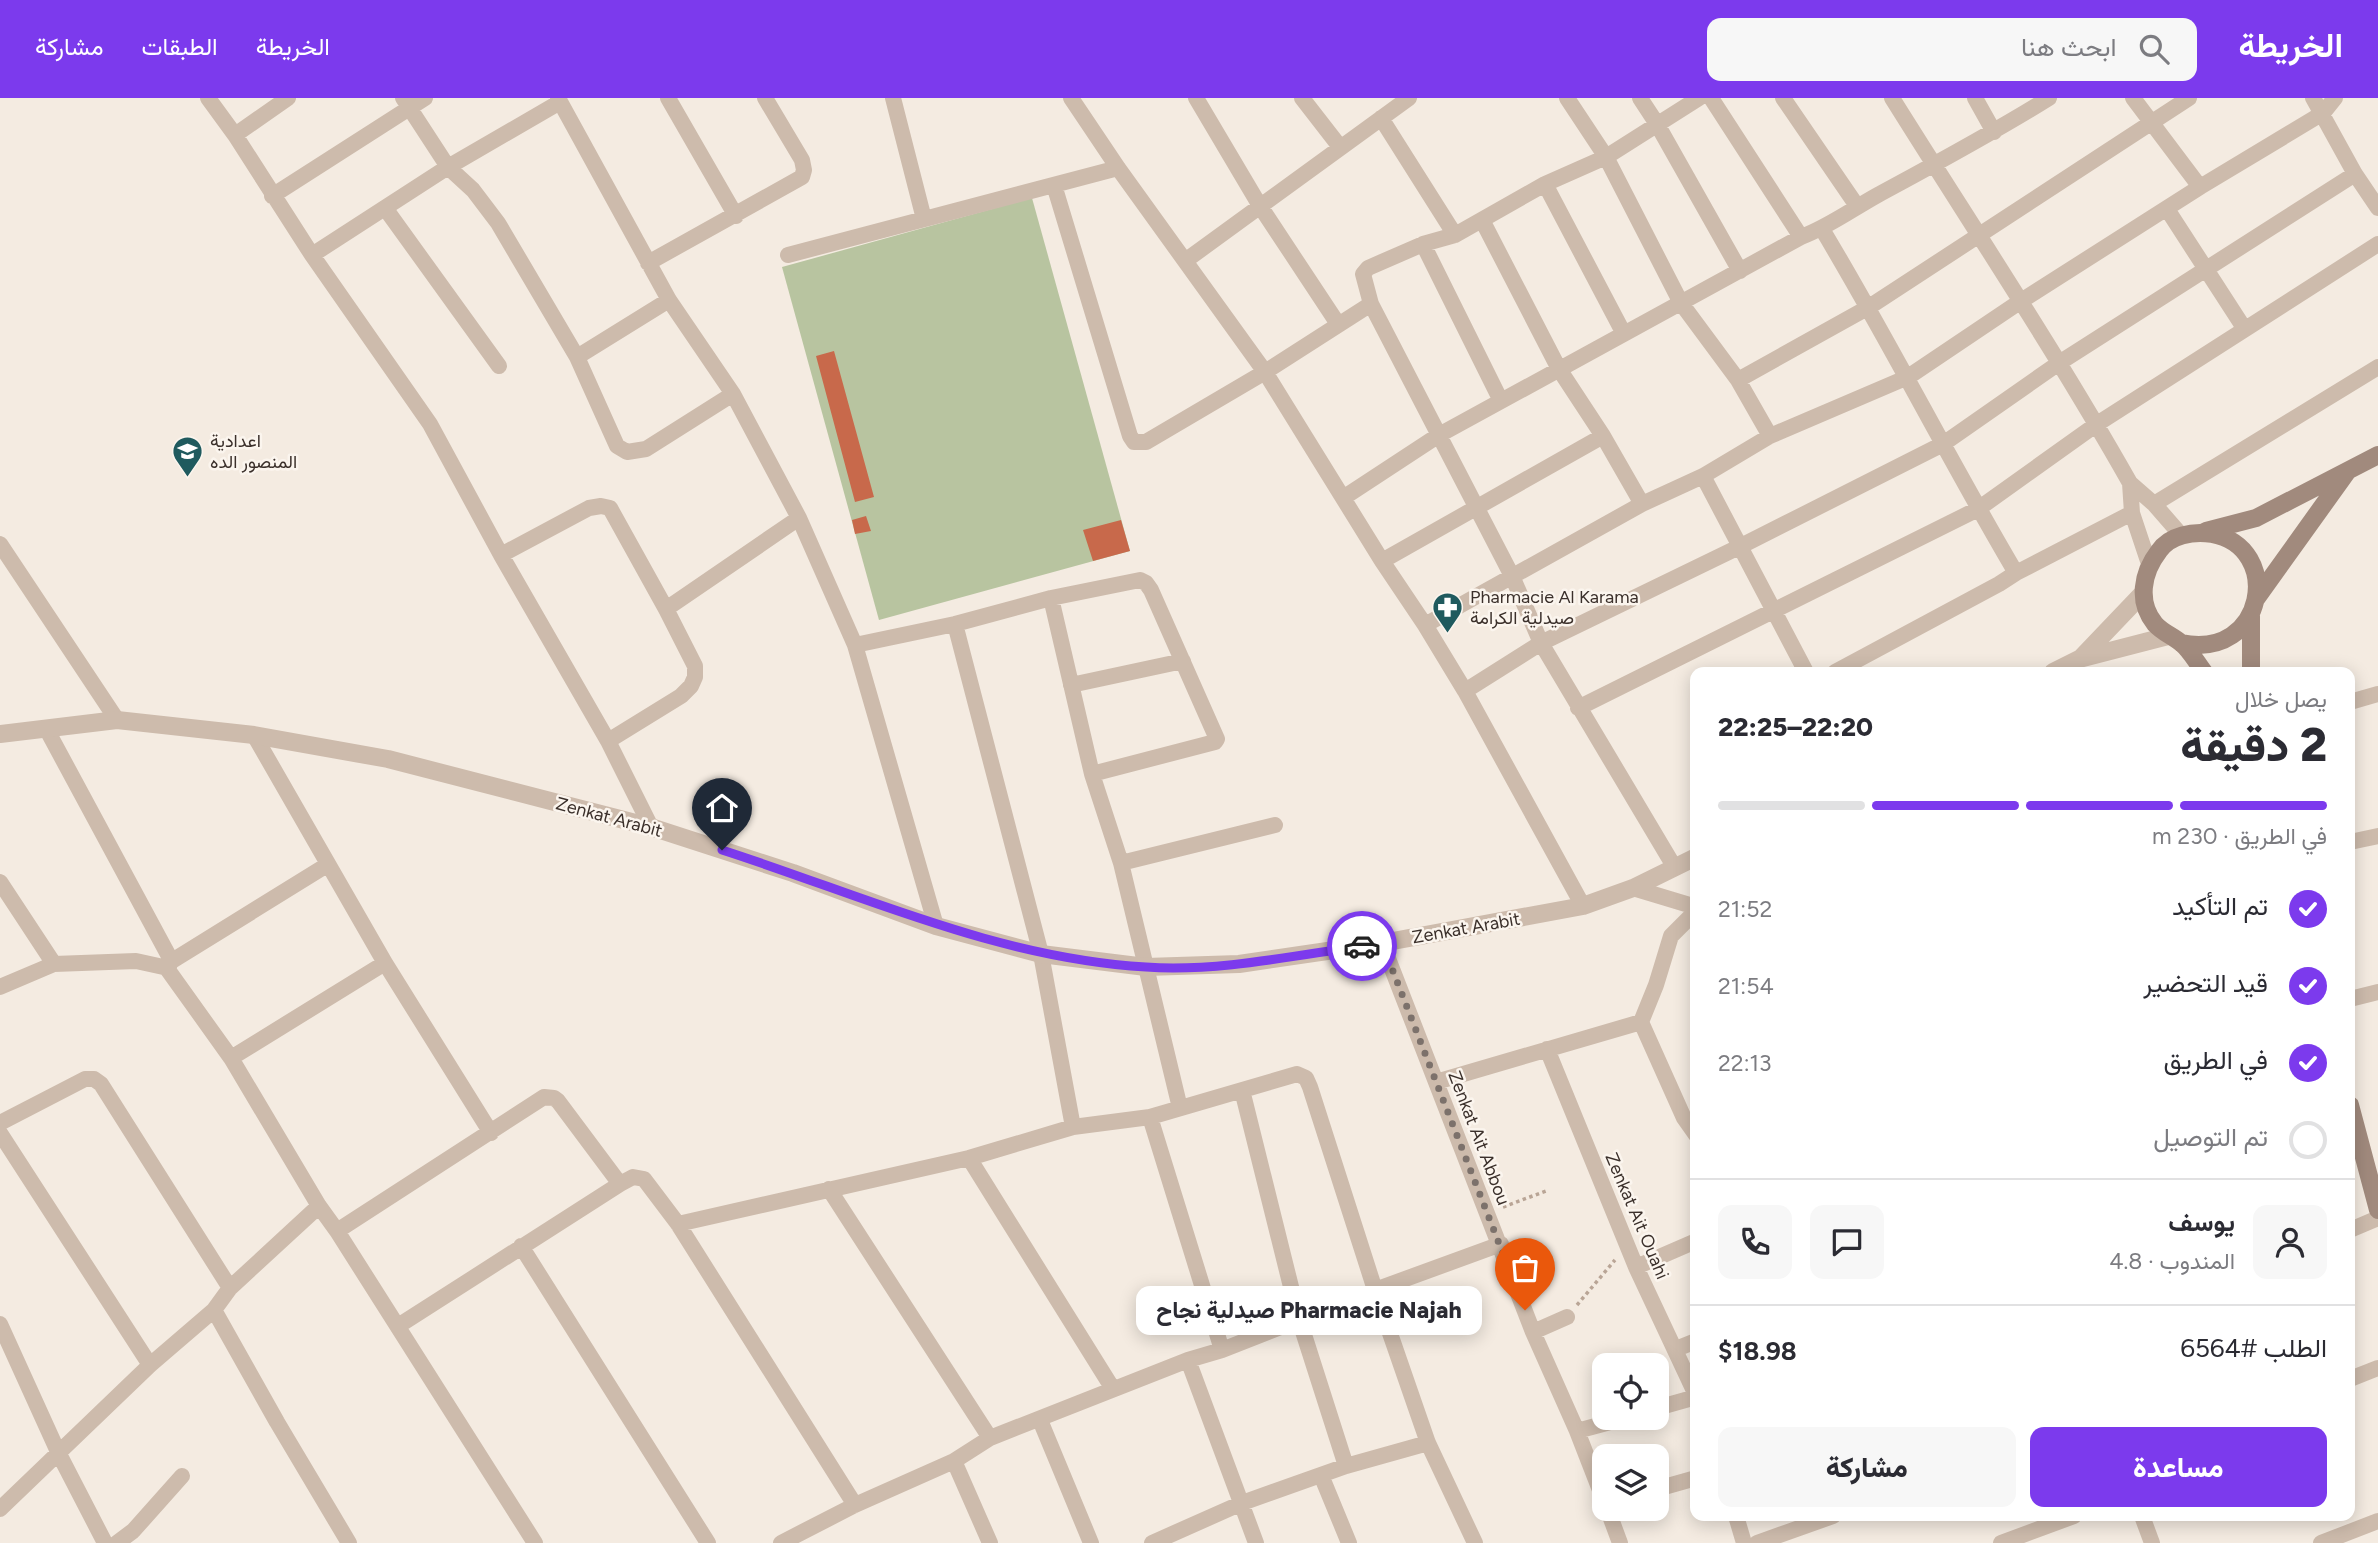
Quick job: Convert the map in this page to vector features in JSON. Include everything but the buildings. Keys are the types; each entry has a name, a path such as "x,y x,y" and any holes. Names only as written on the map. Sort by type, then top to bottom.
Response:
{"main road":[{"path":"2199,667 2175,640 2156,625 2147,610 2143,593 2148,565 2162,547 2181,535 2256,518 2349,470 2375,461"},
{"path":"2175,640 2195,646 2217,643 2237,633 2349,470"},
{"path":"2201,532 2220,536 2237,546 2250,561 2257,579 2251,667"},
{"path":"2355,1124 2377,1207"}],"street":[{"path":"208,98 312,255 430,424 501,555 608,741 651,827"},
{"path":"235,135 288,98"},
{"path":"272,196 406,103 425,98"},
{"path":"668,98 736,216"},
{"path":"648,263 802,177 802,160 765,98"},
{"path":"892,98 924,219"},
{"path":"1091,98 1074,103 1265,372 1465,691 1583,906"},
{"path":"1196,98 1260,206 1338,324"},
{"path":"1302,98 1340,147"},
{"path":"1567,98 1606,156 1681,303 1738,380 1770,436"},
{"path":"1640,98 1740,271"},
{"path":"1675,868 1541,643 1511,576 1371,304 1363,274 1423,244 1455,234 1545,184 1606,156 1699,98"},
{"path":"1712,98 1801,237"},
{"path":"1783,98 1857,206"},
{"path":"1892,98 2021,300 2097,424 2130,484 2154,504 2181,535"},
{"path":"1975,98 1994,132"},
{"path":"1343,498 1439,435 1801,237 1822,229 1857,206 1994,132 2049,98"},
{"path":"2133,98 2200,187"},
{"path":"1738,380 1869,307 2189,98"},
{"path":"2313,98 2378,208"},
{"path":"1425,625 1642,504 1703,477 1770,436 1908,377 2021,300 2323,113 2335,98"},
{"path":"312,255 448,167 559,100 669,300 733,394 799,518 855,645 936,926"},
{"path":"1185,261 1381,118 1399,101"},
{"path":"406,103 448,167 473,190 498,223 577,357 617,446 627,452 646,449 733,394"},
{"path":"1381,118 1455,234"},
{"path":"789,255 1118,168"},
{"path":"1465,691 1541,643 1943,444 2059,363 2356,174"},
{"path":"1545,184 1624,334"},
{"path":"1054,185 1134,442 1146,442 1265,372 1371,304"},
{"path":"385,208 499,366"},
{"path":"2168,209 2244,328"},
{"path":"1482,220 1559,369 1603,436 1642,504"},
{"path":"1822,229 1869,307 1978,509 2016,573"},
{"path":"1423,244 1501,401"},
{"path":"1578,708 1978,509 2097,424 2378,244"},
{"path":"577,357 669,300"},
{"path":"2154,504 2378,368"},
{"path":"1382,561 1603,436"},
{"path":"1703,477 1804,667"},
{"path":"2130,484 2132,513 2148,565"},
{"path":"501,555 589,508 610,508 695,666 695,677 691,686 681,695 608,741"},
{"path":"1844,667 2132,513"},
{"path":"666,609 799,518"},
{"path":"0,544 117,720"},
{"path":"855,645 955,624 1052,598 1140,580 1146,583 1216,733 1215,743 1093,774"},
{"path":"2079,659 2143,593"},
{"path":"1052,598 1093,774 1121,863 1180,1108"},
{"path":"955,624 1041,954 1073,1127"},
{"path":"2063,667 2079,659 2175,640"},
{"path":"1071,685 1183,661"},
{"path":"2355,701 2378,694"},
{"name":"Zenkat Arabit","path":"0,734 117,720 254,735 388,759 651,827 793,873 936,926 1041,954 1146,967 1239,964 1382,943 1583,906 1633,888 1690,860"},
{"path":"47,730 170,965 231,1058 319,1206 535,1543"},
{"path":"254,735 385,963 491,1133"},
{"path":"1121,863 1275,825"},
{"path":"2355,841 2378,836"},
{"path":"0,987 54,964 136,961 170,965 327,865"},
{"path":"0,882 54,964"},
{"path":"1633,888 1690,907"},
{"path":"0,911 17,910"},
{"path":"1690,915 1671,936 1641,1022 1690,1127"},
{"name":"Zenkat Ait Abbou","path":"1382,943 1533,1332 1592,1470"},
{"path":"231,1058 385,963"},
{"path":"2355,998 2378,992"},
{"path":"1436,1082 1641,1022"},
{"name":"Zenkat Ait Ouahi","path":"1547,1049 1636,1267 1690,1383"},
{"path":"678,1224 969,1158 1073,1127 1150,1117 1297,1074 1306,1078 1428,1443 1475,1543"},
{"path":"0,1123 85,1079 101,1084 230,1288"},
{"path":"1242,1090 1299,1319 1346,1466"},
{"path":"337,1231 544,1097 554,1098 620,1184"},
{"path":"1150,1117 1222,1350"},
{"path":"0,1133 150,1365"},
{"path":"969,1158 1113,1389"},
{"path":"398,1326 620,1184 633,1177 644,1179 678,1224 855,1505"},
{"path":"829,1189 990,1438"},
{"path":"0,1509 150,1365 214,1310 230,1288 319,1206"},
{"path":"2355,1226 2377,1207"},
{"path":"781,1543 855,1505 954,1461 990,1438 1188,1360 1222,1350 1501,1244"},
{"path":"1636,1267 1690,1244"},
{"path":"521,1246 708,1543"},
{"path":"214,1310 349,1543"},
{"path":"1533,1332 1567,1317"},
{"path":"0,1324 105,1543"},
{"path":"1675,1349 1690,1343"},
{"path":"1188,1360 1256,1543"},
{"path":"2355,1377 2378,1368"},
{"path":"1669,1404 1690,1398"},
{"path":"1040,1420 1091,1543"},
{"path":"1577,1431 1592,1427"},
{"path":"1152,1543 1242,1503 1346,1466 1428,1443"},
{"path":"954,1461 990,1543"},
{"path":"1321,1475 1349,1543"},
{"path":"117,1543 137,1537 182,1476"},
{"path":"1669,1486 1690,1480"},
{"path":"1612,1521 1620,1543"},
{"path":"1737,1521 1744,1543"},
{"path":"1757,1543 1819,1521"},
{"path":"2001,1543 2060,1521"},
{"path":"2144,1521 2152,1543"},
{"path":"2321,1543 2378,1521"}],"path":[{"path":"1488,1213 1546,1191"},
{"path":"1567,1317 1627,1246"}],"green space":[{"path":"1032,198 1130,551 879,620 782,267"}],"way so far":[{"path":"1362,946 1382,943 1525,1310"}],"place":[{"name":"اعدادية المنصور الده","path":"187,478"},
{"name":"Pharmacie Al Karama صيدلية الكرامة","path":"1447,634"},
{"name":"Pharmacie Najah صيدلية نجاح","path":"1525,1310"}],"route":[{"path":"722,850 936,926 1041,954 1146,967 1239,964 1362,946"}]}
